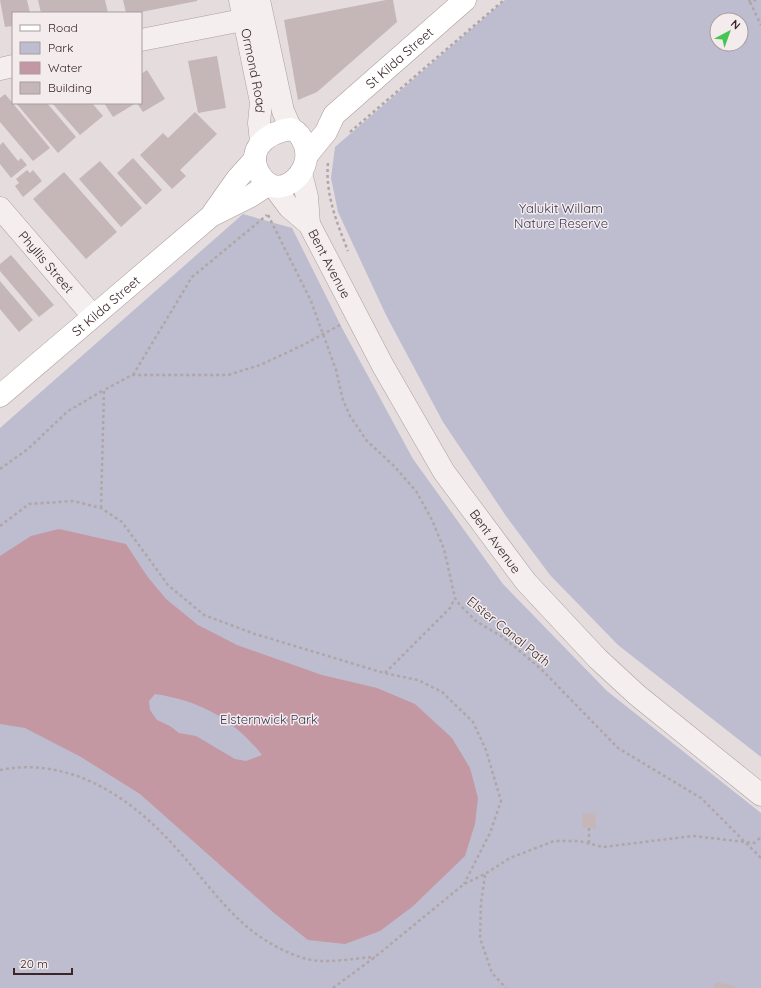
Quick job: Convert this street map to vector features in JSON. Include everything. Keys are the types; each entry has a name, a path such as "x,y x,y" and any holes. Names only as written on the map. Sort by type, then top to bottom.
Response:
{"main road":[{"name":"St Kilda Street","path":"304,163 326,132 334,115 466,0"},
{"name":"St Kilda Street","path":"293,130 334,115"},
{"path":"293,130 304,143 304,163 290,182 282,186 271,185 262,177 258,150 274,134 293,130"},
{"name":"St Kilda Street","path":"211,216 258,150"},
{"name":"St Kilda Street","path":"0,396 211,216 271,185"}],"street":[{"path":"142,40 251,9"},
{"name":"Ormond Road","path":"251,9 283,111 293,130"},
{"name":"Ormond Road","path":"251,9 261,102 258,150"},
{"path":"0,69 12,66"},
{"name":"Bent Avenue","path":"304,163 309,224"},
{"name":"Bent Avenue","path":"271,185 289,207 309,224 383,366 444,472 526,582 598,658 637,694 761,795"},
{"name":"Phyllis Street","path":"0,208 93,316"}],"path":[{"path":"347,134 504,0"},
{"path":"756,0 750,1 761,25"},
{"path":"329,160 328,184 332,204 348,252"},
{"path":"0,469 28,449 68,411 132,375 192,277 267,215"},
{"name":"Elster Canal Path","path":"132,375 228,375 260,365 324,334 336,370 343,400 350,416 367,441 394,466 416,491 432,520 444,549 455,598 460,605 476,621 504,638 541,669 618,748 701,798 743,842 761,858"},
{"path":"102,508 104,390"},
{"path":"0,526 29,504 73,501 102,508 122,522 168,585 204,614 255,634 384,673 418,680 442,692 473,722 486,750 501,802 490,833 464,884"},
{"path":"384,673 450,608 455,598"},
{"path":"0,770 30,767 60,770 81,776 98,784 135,810 165,836 234,916 262,939 279,948 319,962 375,958"},
{"path":"589,828 590,844"},
{"path":"332,988 375,958 464,884 485,874 510,858 554,841 603,846 692,836 754,843 761,837"},
{"path":"485,874 481,903 480,938 492,974 506,988"}],"green space":[{"name":"Yalukit Willam Nature Reserve","path":"505,0 761,0 761,757 618,645 550,575 506,516 443,422 386,315 338,212 331,178 335,147"},
{"name":"Elsternwick Park","path":"243,214 292,228 342,328 413,459 503,584 607,691 761,813 761,988 0,988 0,428"}],"water":[{"path":"59,529 126,544 147,576 166,599 198,625 237,645 322,675 377,688 415,704 452,738 470,768 478,798 475,824 465,856 412,907 380,931 345,944 308,940 274,913 140,794 81,757 25,728 0,724 0,556 31,536","holes":["155,694 172,697 201,707 228,722 240,731 262,755 246,761 235,759 196,736 179,733 170,726 157,720 150,710 149,701"]}],"building":[{"path":"0,0 27,0 30,12 12,12 12,26 5,27"},
{"path":"38,0 105,0 108,12 41,12"},
{"path":"123,0 197,0 141,12 126,12"},
{"path":"386,0 393,0 397,22 317,92 298,100 284,20"},
{"path":"217,56 226,108 198,113 188,61"},
{"path":"147,70 165,99 143,112 138,104 142,104 142,73"},
{"path":"5,94 50,148 33,161 0,122 0,98"},
{"path":"17,104 48,104 76,137 58,153"},
{"path":"53,104 93,104 103,116 80,135"},
{"path":"105,104 134,104 113,117"},
{"path":"195,112 217,134 180,170 186,176 172,189 140,155 163,133 168,138"},
{"path":"3,142 18,161 21,158 27,165 11,178 0,164 0,145"},
{"path":"133,158 162,190 146,205 117,173"},
{"path":"100,161 142,208 121,227 79,179"},
{"path":"27,170 30,173 33,170 42,181 23,197 15,186 19,183 16,179"},
{"path":"64,172 117,232 86,259 33,199"},
{"path":"11,255 54,305 39,317 0,271 0,264"},
{"path":"0,281 33,320 19,332 0,309"},
{"path":"595,813 596,829 583,828 582,814"},
{"path":"716,982 735,986 734,988 713,988"}]}
